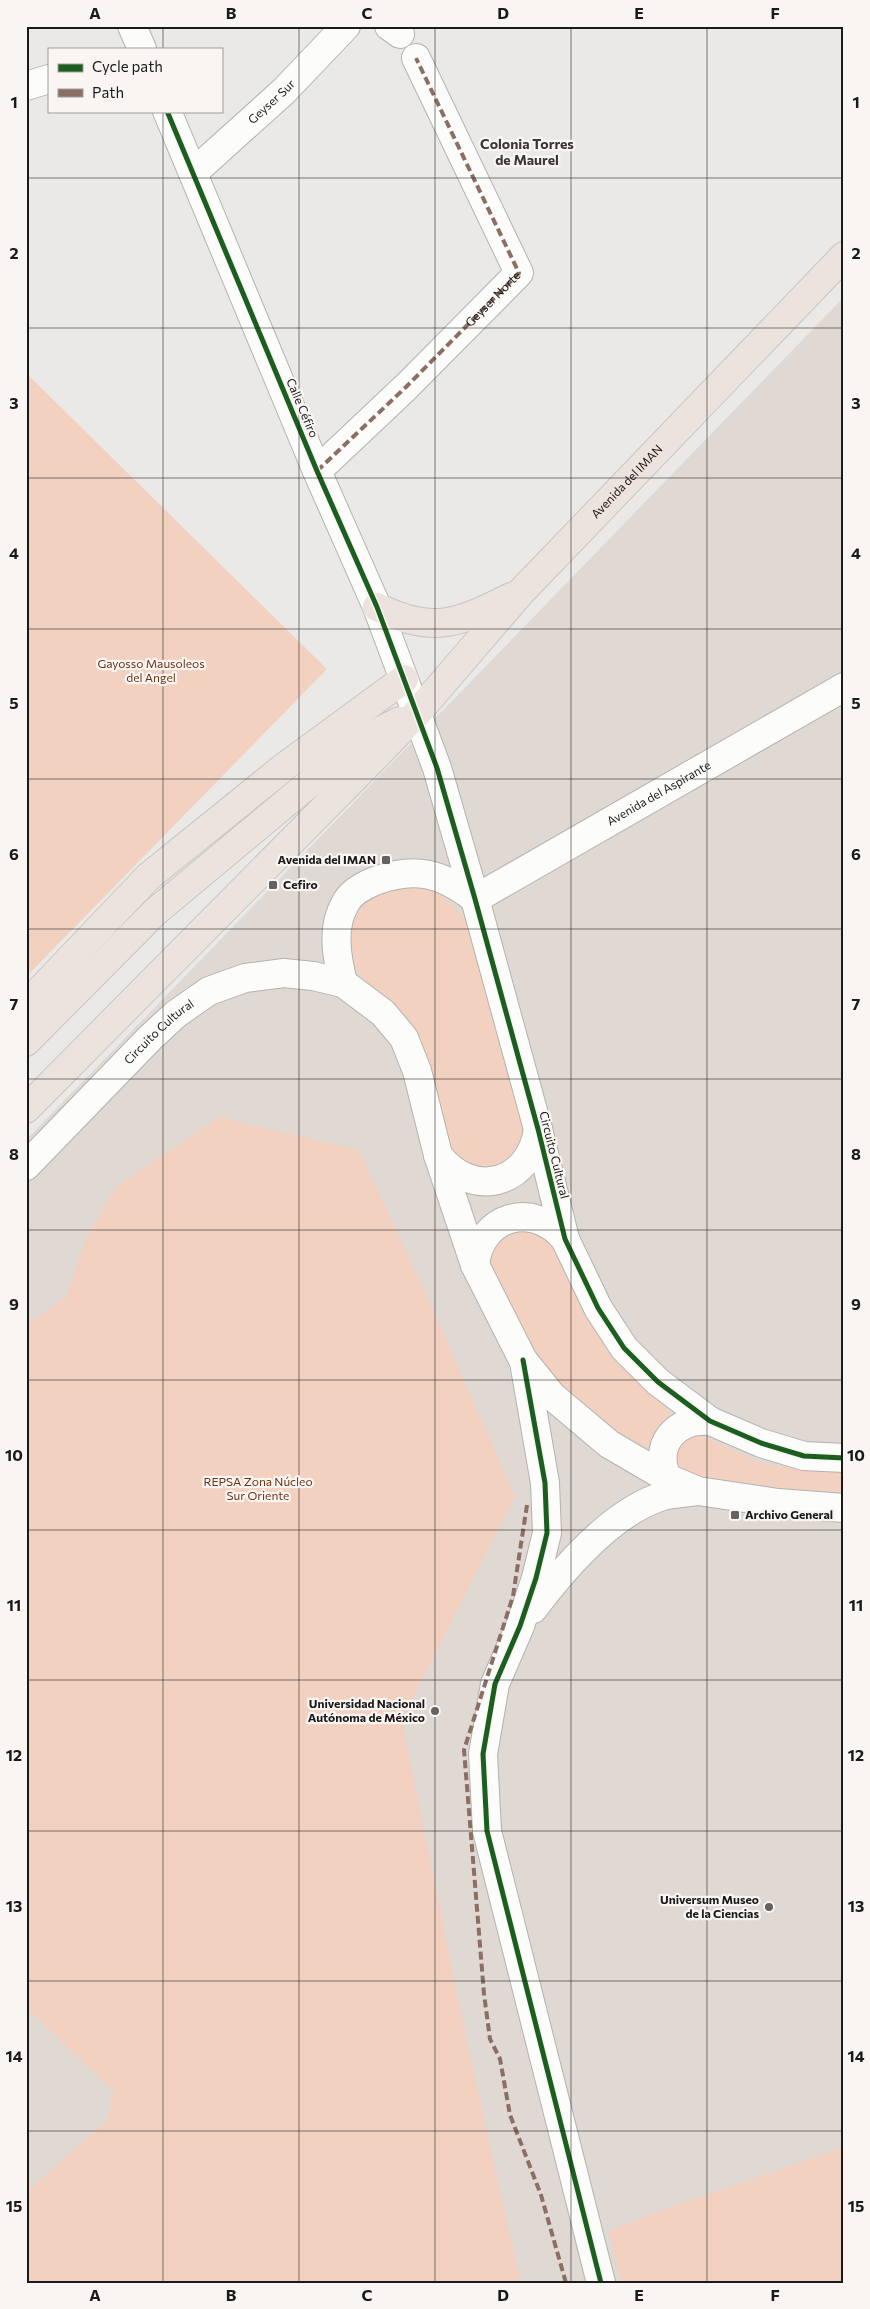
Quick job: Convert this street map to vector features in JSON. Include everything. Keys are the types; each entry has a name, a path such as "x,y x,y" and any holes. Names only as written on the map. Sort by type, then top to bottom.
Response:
{"main road":[{"name":"Avenida del IMAN","path":"26,1109 417,713 521,592 844,256"},
{"path":"377,607 400,619 420,623 442,623 461,620 521,592"},
{"path":"26,1005 148,877 284,766 404,679"},
{"name":"Avenida del IMAN","path":"26,1042 155,912 360,741 417,713"}],"street":[{"path":"132,26 142,48"},
{"name":"Geyser Sur","path":"193,173 284,92 346,26"},
{"name":"Geyser Norte","path":"317,471 406,387 519,273 416,58"},
{"path":"26,86 48,79"},
{"name":"Calle Céfiro","path":"167,112 317,471 377,607 417,713"},
{"name":"Avenida del Aspirante","path":"475,899 844,687"},
{"name":"Circuito Cultural","path":"417,713 437,768 475,899 538,1129 565,1239 598,1308 624,1348 658,1382 710,1421 761,1443 804,1456 844,1458"},
{"path":"343,983 336,955 338,928 345,903 364,886 396,873 422,873 457,885 475,899"},
{"name":"Circuito Cultural","path":"26,1166 150,1038 176,1014 209,991 245,978 284,973 313,976 343,983 384,1013 404,1038 417,1071 438,1155 475,1265 523,1360 552,1396 609,1444 667,1478 698,1491 778,1503 844,1508"},
{"path":"438,1155 453,1171 463,1177 473,1180 495,1180 507,1177 526,1162 536,1141 538,1129"},
{"path":"475,1265 476,1254 486,1234 495,1226 510,1219 527,1217 538,1219 553,1227 565,1239"},
{"path":"523,1360 545,1483 547,1533 536,1578 520,1626 495,1684 483,1754 487,1831 601,2283"},
{"path":"667,1478 662,1460 666,1441 671,1434 693,1421 710,1421"},
{"path":"520,1626 552,1583 612,1523 636,1507 664,1496 698,1491"}],"shaded area":[{"name":"Universidad Nacional Autónoma de México","path":"844,297 844,2283 26,2283 26,1140"}],"green space":[{"name":"Gayosso Mausoleos del Angel","path":"26,373 327,669 26,977"},
{"path":"391,885 435,889 472,923 526,1125 516,1163 483,1170 456,1164 437,1114 415,1031 343,955 348,926 359,903"},
{"name":"REPSA Zona Núcleo Sur Oriente","path":"219,1117 359,1150 427,1296 515,1496 402,1719 468,2046 521,2283 26,2283 26,2193 107,2120 114,2092 26,2008 26,1326 66,1297 86,1237 117,1186"},
{"path":"520,1228 549,1235 634,1372 671,1414 644,1452 593,1419 537,1362 487,1269 489,1249 501,1234"},
{"path":"687,1433 707,1438 763,1464 844,1473 844,1501 785,1494 674,1472 675,1447"},
{"path":"844,2147 844,2283 622,2283 608,2231"}],"marked path":[{"path":"317,471 406,387 519,273 416,58"},
{"path":"527,1505 513,1596 464,1750 484,1994 490,2039 500,2059 510,2115 541,2195 566,2283"}],"cycle path":[{"path":"167,112 317,471 377,607 437,768 538,1129 565,1239 598,1308 624,1348 658,1382 710,1421 761,1443 804,1456 844,1458"},
{"path":"523,1360 545,1483 547,1533 536,1578 520,1626 495,1684 483,1754 487,1831 601,2283"}],"place":[{"name":"Avenida del IMAN","path":"386,860"},
{"name":"Cefiro","path":"273,885"},
{"name":"Archivo General","path":"735,1515"},
{"name":"Universidad Nacional Autónoma de México","path":"435,1711"},
{"name":"Universum Museo de la Ciencias","path":"769,1907"}],"district":[{"name":"Colonia Torres de Maurel","path":"527,152"}]}
